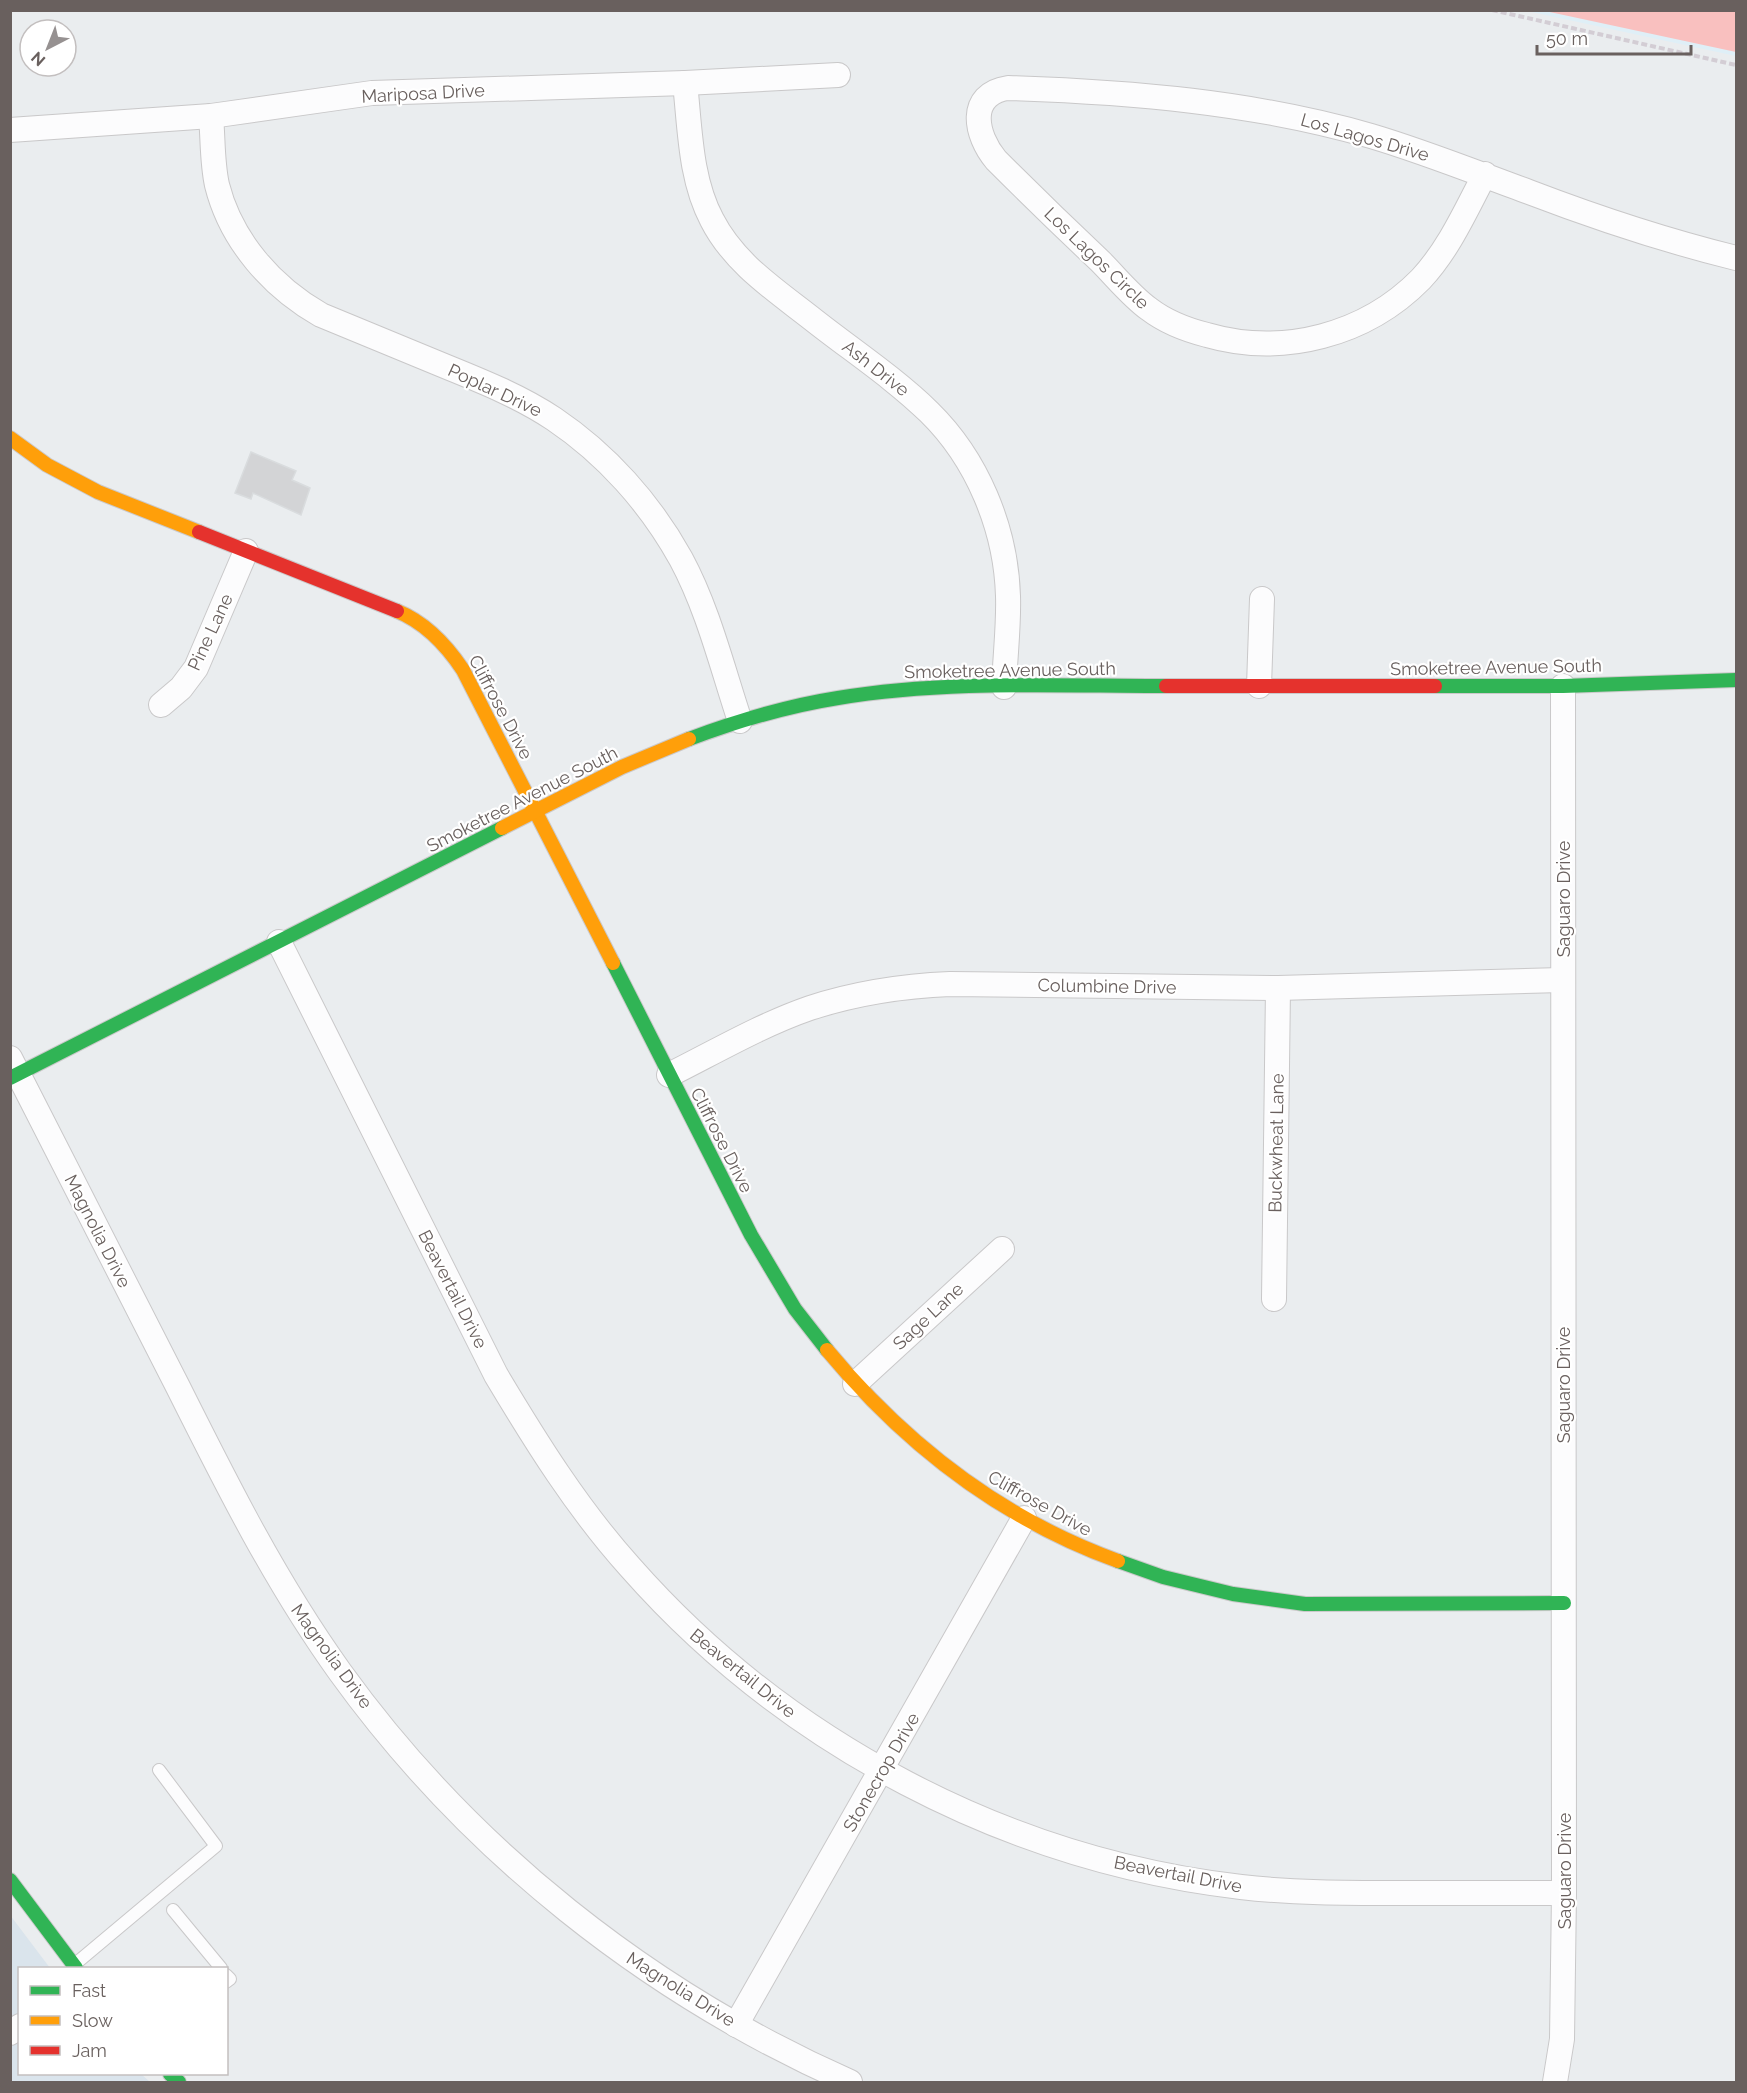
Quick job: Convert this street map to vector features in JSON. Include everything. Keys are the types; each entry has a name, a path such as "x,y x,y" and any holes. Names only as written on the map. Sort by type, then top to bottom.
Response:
{"street":[{"name":"Mariposa Drive","path":"10,130 211,116 372,93 685,83 838,75"},
{"name":"Ash Drive","path":"685,83 696,177 705,206 727,245 758,277 914,398 945,430 971,467 990,508 1003,551 1008,596 1004,687"},
{"name":"Los Lagos Drive","path":"984,101 996,92 1011,88 1120,92 1227,105 1299,118 1370,136 1485,174 1529,192 1641,231 1737,258"},
{"name":"Los Lagos Circle","path":"984,101 978,113 978,124 992,156 1148,309 1207,336 1234,342 1271,344 1308,340 1344,330 1377,314 1407,292 1433,265 1453,235 1485,174"},
{"name":"Poplar Drive","path":"211,116 217,183 225,207 245,246 279,285 321,315 525,401 579,437 626,481 659,524 682,560 707,620 740,721"},
{"name":"Cliffrose Drive","path":"10,438 72,480 394,609 417,622 438,638 463,668 669,1075 779,1286 812,1333 855,1384 890,1420 934,1458 981,1492 1024,1518 1083,1548 1137,1569 1192,1586 1249,1597 1307,1604 1564,1603"},
{"name":"Pine Lane","path":"161,705 181,688 196,668 246,551"},
{"path":"1259,686 1262,599"},
{"name":"Smoketree Avenue South","path":"13,1070 279,942 622,767 686,739 740,721 818,701 887,690 956,686 1563,686 1737,680"},
{"name":"Saguaro Drive","path":"1555,2082 1562,2039 1564,1893 1563,686"},
{"name":"Beavertail Drive","path":"279,942 496,1374 536,1442 580,1507 630,1567 676,1616 743,1676 805,1723 882,1771 941,1801 1013,1832 1087,1856 1164,1875 1241,1887 1319,1893 1564,1893"},
{"name":"Columbine Drive","path":"669,1075 776,1022 821,1005 878,991 914,986 950,984 1278,988 1562,980"},
{"name":"Buckwheat Lane","path":"1274,1299 1278,988"},
{"name":"Magnolia Drive","path":"13,1070 235,1500 284,1589 341,1673 404,1752 473,1827 548,1895 628,1957 713,2013 802,2061 850,2082"},
{"name":"Sage Lane","path":"855,1384 1002,1249"},
{"name":"Stonecrop Drive","path":"736,2025 1024,1518"},
{"path":"10,1880 75,1967"}],"lane":[{"path":"75,1967 216,1846 159,1770"},
{"path":"172,1910 220,1967"}],"path":[{"path":"1492,10 1737,65"}],"shaded area":[{"path":"1545,11 1736,11 1736,52"},
{"path":"10,1915 49,1967 18,1967 18,2075 142,2075 150,2082 11,2082"}],"sand":[{"path":"1527,11 1736,11 1736,56"}],"building":[{"path":"251,452 296,471 292,480 310,488 301,515 253,493 251,499 235,493"}],"traffic: fast":[{"path":"1435,686 1563,686 1736,680"},
{"path":"689,739 781,710 819,701 879,692 1002,685 1166,686"},
{"path":"10,1078 502,828"},
{"path":"613,963 751,1235 795,1309 827,1350"},
{"path":"1118,1561 1163,1577 1233,1594 1305,1604 1564,1603"},
{"path":"10,1880 75,1967"},
{"path":"171,2075 179,2082"}],"traffic: slow":[{"path":"10,438 47,465 98,492 199,532"},
{"path":"397,611 416,621 434,636 463,670 613,963"},
{"path":"502,828 622,767 689,739"},
{"path":"827,1350 889,1417 958,1475 1035,1524 1075,1544 1118,1561"}],"traffic: jam":[{"path":"199,532 397,611"},
{"path":"1166,686 1435,686"}]}
